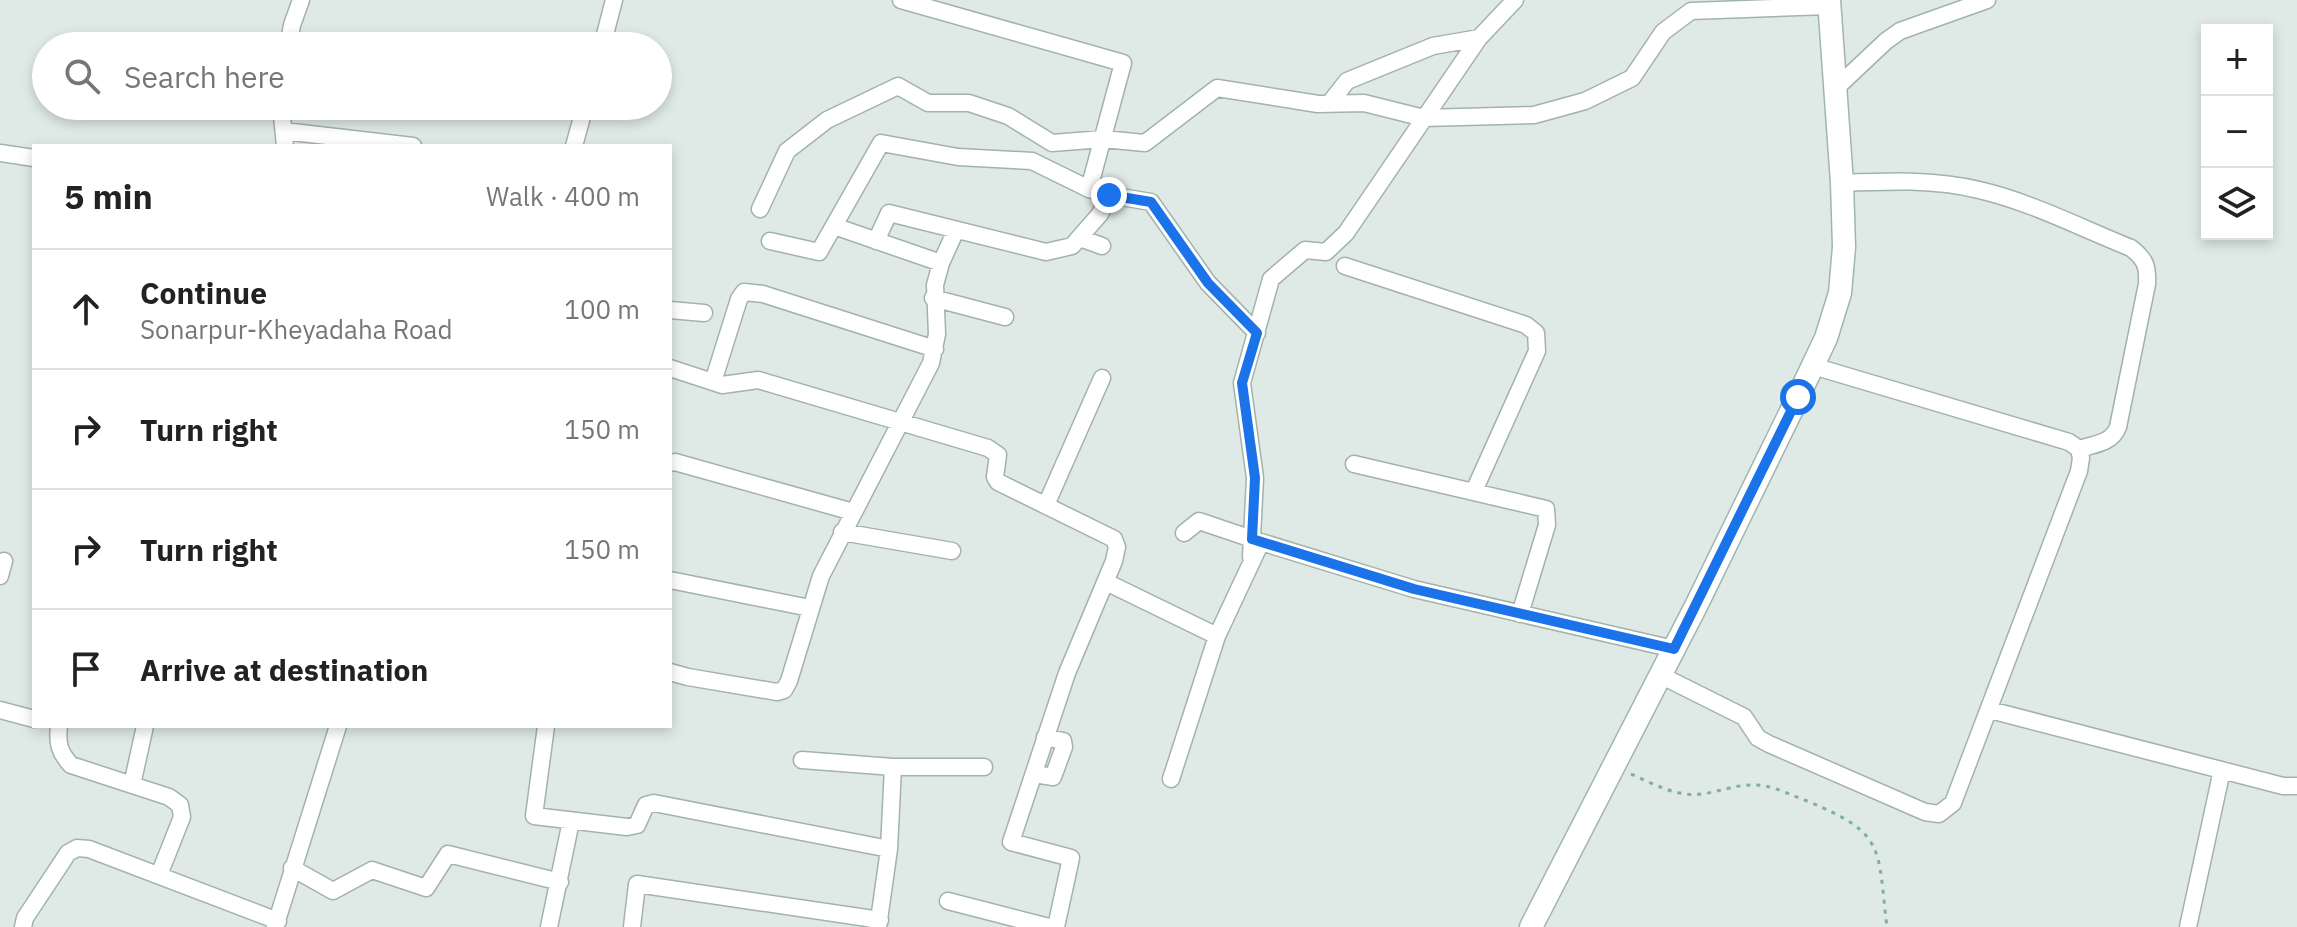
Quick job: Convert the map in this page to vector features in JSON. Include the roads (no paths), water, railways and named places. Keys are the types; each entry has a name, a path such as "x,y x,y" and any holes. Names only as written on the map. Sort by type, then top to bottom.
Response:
{"main road":[{"path":"1531,927 1674,649 1826,338 1840,293 1844,247 1829,3"}],"street":[{"path":"292,32 301,0"},
{"path":"606,32 614,0"},
{"path":"901,0 1123,63 1089,189"},
{"path":"1171,779 1217,636 1250,562 1256,540 1255,478 1242,383 1271,279 1305,250 1326,252 1346,233 1479,38 1515,0"},
{"path":"1835,89 1900,31 1987,0"},
{"path":"760,209 787,151 827,120 898,86 928,103 969,103 1008,116 1052,143 1103,139 1145,143 1217,88 1280,100 1364,103 1424,118 1534,115 1585,101 1632,78 1663,32 1691,11 1829,3"},
{"path":"1329,104 1347,81 1433,46 1479,38"},
{"path":"575,144 581,120"},
{"path":"284,138 381,144"},
{"path":"770,241 819,252 881,143 958,157 1032,161 1089,189 1151,202 1208,283 1257,333"},
{"path":"0,153 32,158"},
{"path":"1842,183 1908,181 1978,189 2011,199 2131,248 2142,257 2148,268 2147,284 2118,427 2115,436 2107,441 2079,449"},
{"path":"876,241 889,213 1046,252 1072,246 1100,214 1109,195"},
{"path":"834,226 941,263"},
{"path":"672,673 777,692 784,690 821,576 931,363 937,319 933,298 941,263 956,230"},
{"path":"1080,238 1102,246"},
{"path":"1345,266 1526,325 1536,333 1537,351 1474,491"},
{"path":"713,382 739,299 744,292 752,291 935,349"},
{"path":"933,298 1005,317"},
{"path":"672,310 704,313"},
{"path":"1660,675 1744,717 1758,738 1769,744 1925,812 1939,814 1953,803 2079,471 2079,449 2069,442 1813,366"},
{"path":"672,369 732,385 745,380 758,380 994,451 998,455 995,477 998,482 1114,539 1117,547 1106,582 1067,673 1011,842 1071,858 1056,927"},
{"path":"1046,505 1102,378"},
{"path":"672,463 853,512"},
{"path":"1354,464 1546,509 1547,525 1520,614"},
{"path":"1184,533 1199,521 1386,581 1674,649"},
{"path":"842,532 952,551"},
{"path":"672,580 810,608"},
{"path":"1106,582 1217,636"},
{"path":"0,710 32,718"},
{"path":"1990,710 2283,786 2297,786"},
{"path":"59,728 60,753 71,765 169,797 180,805 182,817 159,875"},
{"path":"132,785 145,728"},
{"path":"23,927 25,918 68,853 77,848 89,849 159,875 276,924 337,728"},
{"path":"546,728 534,816 627,827 637,825 646,805 654,803 889,849"},
{"path":"802,760 893,767 984,767"},
{"path":"632,927 637,884 879,923 889,849 893,767"},
{"path":"2188,927 2222,770"},
{"path":"549,927 571,821"},
{"path":"292,868 333,891 372,870 426,888 448,854 560,882"},
{"path":"948,901 1049,927"}]}
